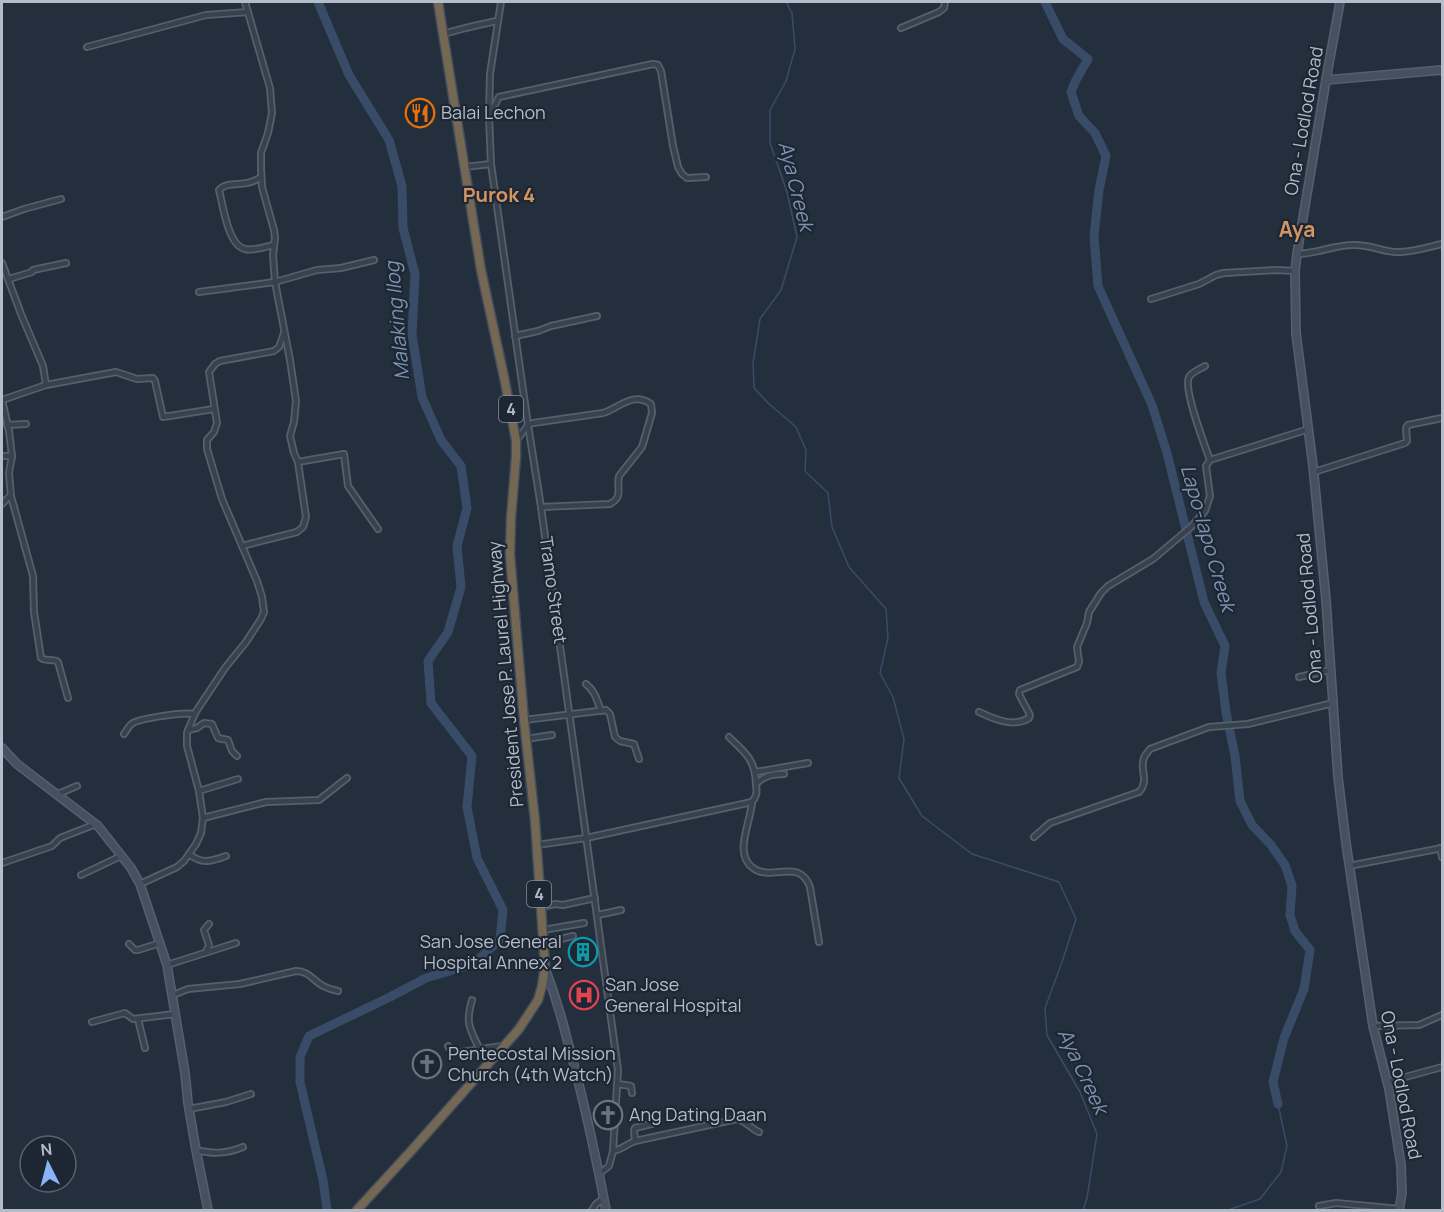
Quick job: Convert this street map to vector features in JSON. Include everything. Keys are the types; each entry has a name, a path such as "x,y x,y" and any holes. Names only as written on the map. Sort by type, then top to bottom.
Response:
{"highway":[{"name":"President Jose P. Laurel Highway","path":"357,1210 523,1024 538,999 544,966 537,845 510,544 516,441 481,270 438,2"}],"main road":[{"name":"Ona - Lodlod Road","path":"1340,2 1297,254 1296,333 1309,429 1331,670 1338,777 1373,1026 1388,1082 1402,1174 1399,1210"},
{"path":"1326,80 1443,70"},
{"path":"2,748 17,764 96,824 131,868 140,884 167,965 189,1109 208,1210"},
{"path":"544,966 559,1009 580,1086 606,1210"}],"street":[{"path":"242,546 297,532 303,527 306,517 298,462 290,436 296,402 275,282 274,230 261,177 261,153 268,133 272,101 245,2"},
{"name":"Tramo Street","path":"501,2 490,74 491,164 542,507 617,1057 618,1084 613,1151 609,1166 599,1174"},
{"path":"901,28 939,12 944,8 945,2"},
{"path":"87,47 206,15 248,12"},
{"path":"442,34 498,21"},
{"path":"489,117 499,97 653,64 658,65 678,167 687,178 706,177"},
{"path":"464,167 491,164"},
{"path":"261,177 251,182 226,184 219,190 230,233 239,246 248,250 273,245"},
{"path":"2,217 61,199"},
{"path":"1297,254 1352,245 1368,245 1398,252 1443,244"},
{"path":"200,292 275,282 317,270 341,268 374,260"},
{"path":"2,263 43,366 46,385"},
{"path":"9,279 33,270 66,263"},
{"path":"1151,299 1199,284 1224,273 1277,270 1296,272"},
{"path":"515,336 597,316"},
{"path":"140,884 177,867 189,854 201,833 203,818 199,791 187,746 188,730 195,714 225,668 246,642 264,612 262,597 222,499 207,449 207,440 216,427 209,375 211,367 220,361 274,351 279,347 284,333"},
{"path":"1204,366 1190,375 1188,387 1197,425 1210,460"},
{"path":"68,698 58,662 41,658 34,612 33,576 11,496 9,473 12,456 2,400 46,385 116,372 137,379 153,378 163,417 214,409"},
{"path":"516,441 528,425 533,423 603,413 631,400 647,401 651,404 652,413 642,447 619,476 619,496 616,501 610,504 542,507"},
{"path":"1313,472 1405,442 1408,425 1443,418"},
{"path":"8,425 26,424"},
{"path":"979,712 998,721 1025,721 1030,715 1018,694 1020,690 1077,667 1079,662 1077,647 1089,612 1101,593 1108,586 1153,559 1191,527 1205,511 1210,496 1206,466 1210,460 1309,429"},
{"path":"298,462 344,454 348,486 378,529"},
{"path":"2,456 12,456"},
{"path":"2,504 11,496"},
{"path":"1299,677 1331,670"},
{"path":"586,684 595,693 601,711"},
{"path":"1034,837 1050,823 1139,792 1144,782 1144,757 1150,749 1209,727 1248,724 1333,704"},
{"path":"524,720 606,710 610,714 616,739 634,744 639,759"},
{"path":"124,734 130,725 140,720 183,713 195,714"},
{"path":"188,730 204,723 212,724 217,737 228,739 232,751 237,756"},
{"path":"526,739 552,735"},
{"path":"729,736 752,760 756,772 757,795 752,802 752,813 744,843 743,852 746,860 752,868 762,873 792,871 800,873 807,879 819,942"},
{"path":"756,772 808,763"},
{"path":"756,784 762,778 784,774"},
{"path":"203,818 266,802 319,800 347,778"},
{"path":"199,791 238,779"},
{"path":"58,794 77,786"},
{"path":"537,845 586,838 752,802"},
{"path":"2,863 52,846 60,838 96,824"},
{"path":"1349,866 1441,848 1443,857"},
{"path":"189,854 204,861 226,856"},
{"path":"81,875 121,856"},
{"path":"540,907 595,898"},
{"path":"598,915 621,910"},
{"path":"543,930 584,923"},
{"path":"206,952 209,945 204,930 208,924"},
{"path":"544,942 573,936"},
{"path":"129,944 138,950 160,943"},
{"path":"167,965 236,943"},
{"path":"173,995 188,989 240,984 302,971 322,985 338,991"},
{"path":"472,1000 468,1022 480,1050"},
{"path":"92,1022 125,1013 131,1019 175,1014"},
{"path":"1373,1026 1419,1025 1443,1015"},
{"path":"138,1019 145,1048"},
{"path":"448,1046 453,1053 505,1045"},
{"path":"1388,1082 1443,1067"},
{"path":"618,1084 631,1086 632,1093"},
{"path":"189,1109 226,1102 251,1094"},
{"path":"613,1151 635,1141 737,1119 759,1132"},
{"path":"635,1141 634,1129 655,1123"},
{"path":"196,1150 220,1154 243,1147"},
{"path":"592,1210 604,1198"},
{"path":"1319,1206 1336,1203 1399,1210"}],"waterway":[{"name":"Malaking Ilog","path":"318,2 349,75 389,140 402,186 403,228 415,274 412,335 422,397 441,440 461,466 467,508 457,546 461,587 448,632 428,661 431,703 472,756 467,807 477,858 503,910 500,940 473,964 426,978 309,1036 300,1057 300,1082 323,1180 327,1210"},
{"name":"Aya Creek","path":"786,2 792,13 795,49 786,81 770,110 770,143 787,192 797,237 781,290 760,319 753,363 754,388 796,427 806,450 805,471 828,493 832,527 849,567 886,609 888,638 880,673 893,697 904,739 899,778 922,816 972,854 1059,882 1076,919 1045,1008 1047,1035 1080,1092 1097,1134 1083,1210"},
{"name":"Lapo-lapo Creek","path":"1045,2 1063,39 1088,59 1071,92 1079,116 1095,133 1106,156 1099,190 1094,236 1098,286 1152,405 1167,453 1204,602 1225,646 1221,673 1240,801 1252,825 1271,845 1285,865 1292,886 1290,915 1295,931 1310,950 1304,989 1284,1038 1273,1082 1278,1104"},
{"name":"Lapo-lapo Creek","path":"1228,1210 1260,1199 1281,1172 1287,1146 1278,1104"}],"place":[{"name":"Balai Lechon","path":"420,113"},
{"name":"San Jose General Hospital Annex 2","path":"583,952"},
{"name":"San Jose General Hospital","path":"584,995"},
{"name":"Pentecostal Mission Church (4th Watch)","path":"427,1064"},
{"name":"Ang Dating Daan","path":"608,1115"}],"district":[{"name":"Purok 4","path":"499,195"},
{"name":"Aya","path":"1297,230"}]}
